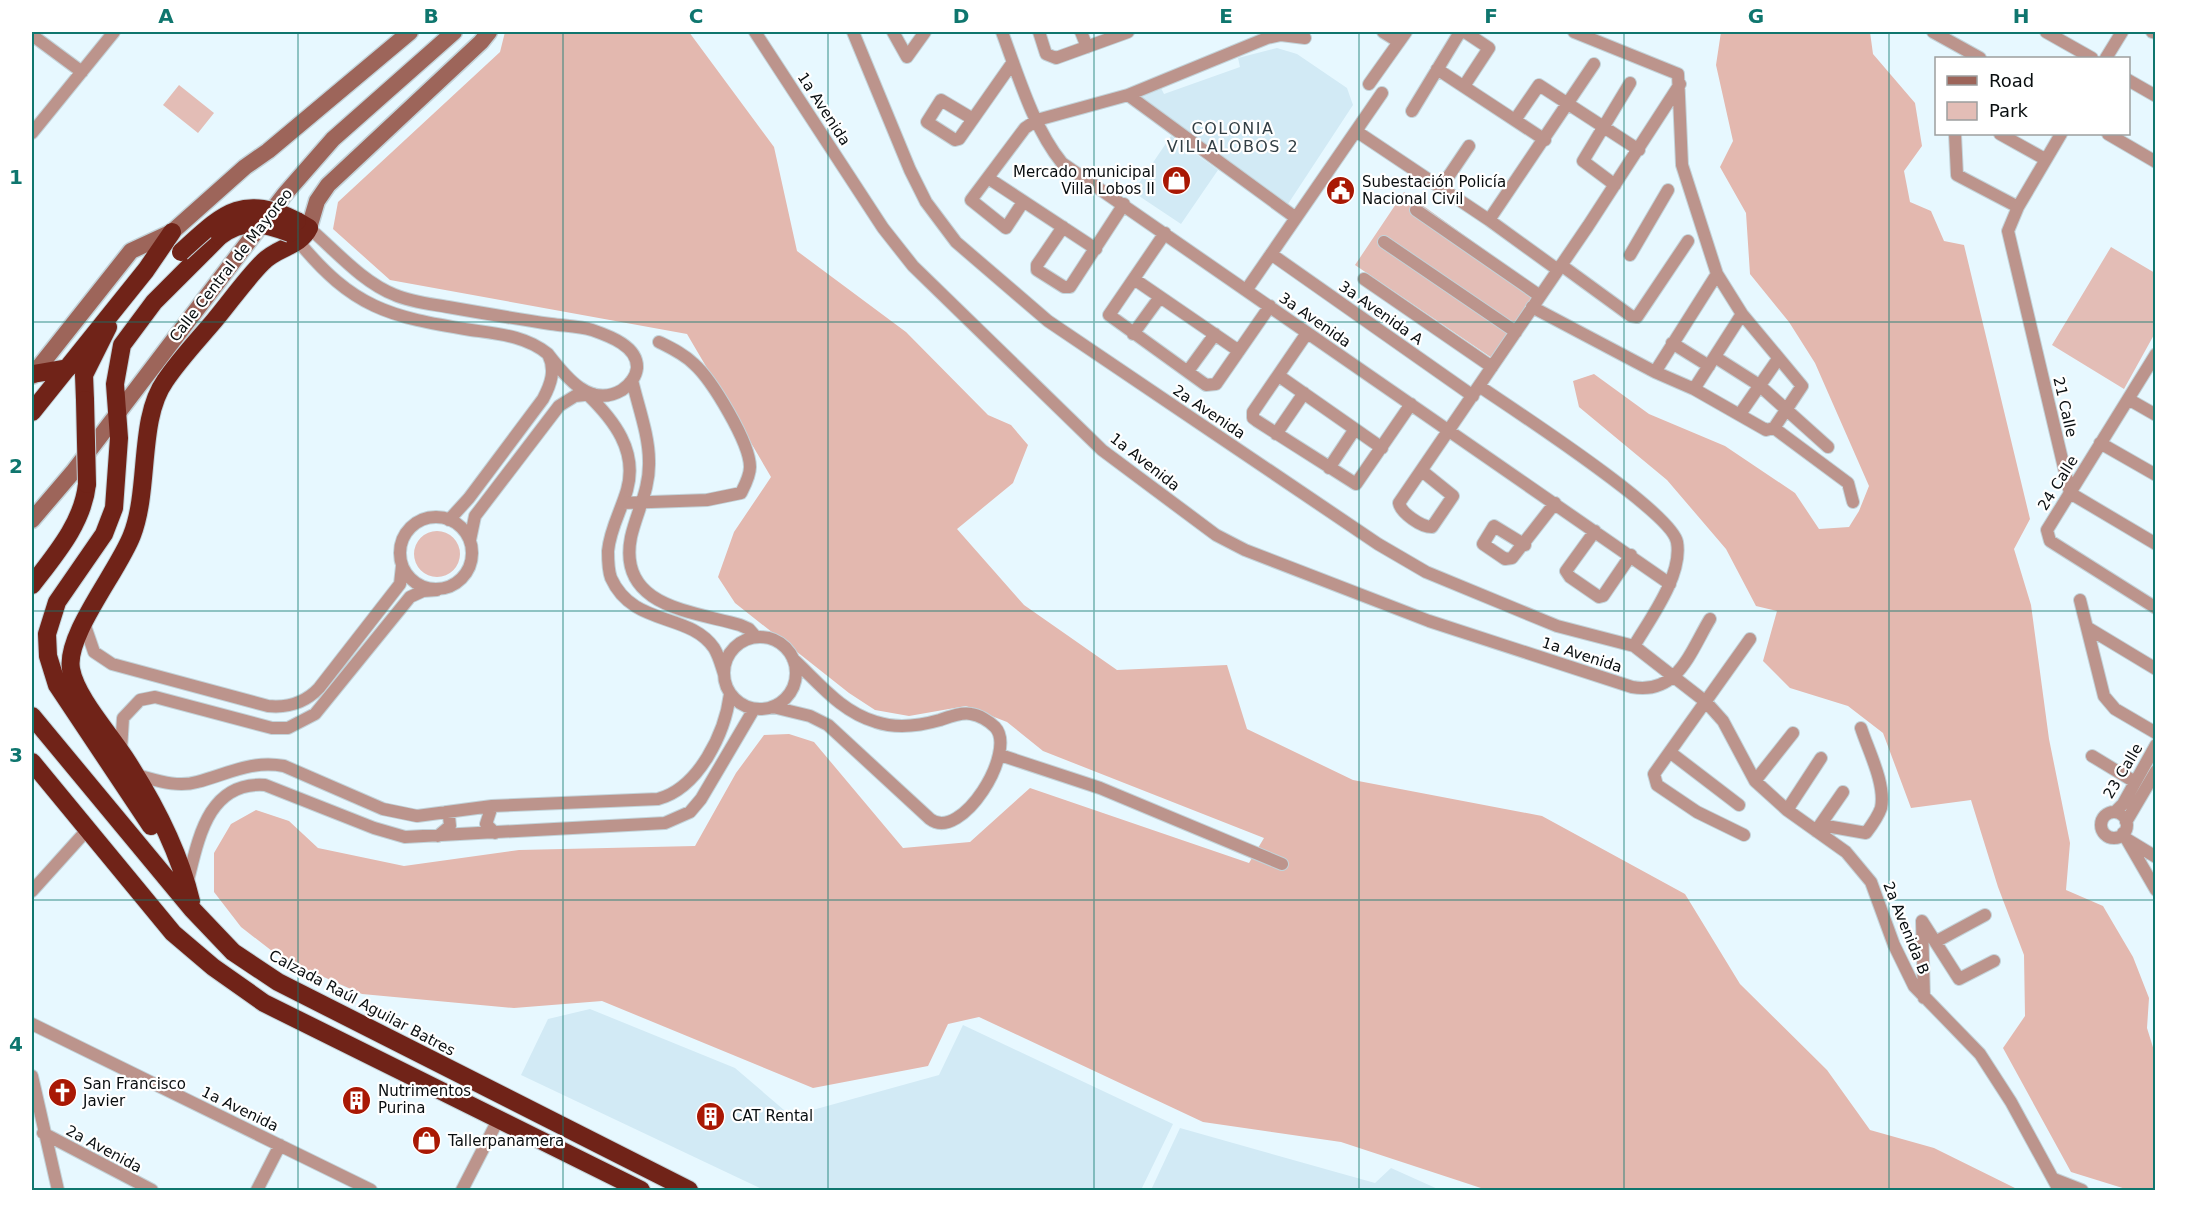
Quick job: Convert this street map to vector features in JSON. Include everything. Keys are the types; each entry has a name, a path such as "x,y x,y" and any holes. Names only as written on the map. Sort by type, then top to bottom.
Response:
{"highway":[{"path":"146,270 181,252 220,219 243,208 269,208 299,231"},
{"path":"188,897 163,847 57,685 48,657 47,634 57,602 110,522 116,492 118,363 128,335 188,265 219,236 237,226 251,222 299,231"},
{"path":"188,897 169,839 136,775 80,691 73,675 71,655 84,622 126,552 138,519 151,417 159,389 263,261 299,231"},
{"path":"32,412 146,270 172,232"},
{"path":"32,585 68,535 83,505 87,484 84,375 105,338 114,309"},
{"path":"32,375 68,368"},
{"path":"32,648 47,634"},
{"name":"Calzada Raúl Aguilar Batres","path":"34,719 233,951 278,982 689,1191"},
{"path":"32,762 173,933 213,968 264,1003 640,1191"}],"main road":[{"path":"32,375 131,250 172,232 245,167 268,151 410,32"},
{"name":"Calle Central de Mayoreo","path":"32,520 73,472 117,407 318,155 454,32"},
{"path":"299,231 328,185 489,32"}],"street":[{"path":"32,133 114,32"},
{"name":"1a Avenida","path":"755,32 883,228 913,266 1102,450 1216,535 1245,550 1429,621 1632,687 1648,690 1674,679"},
{"name":"2a Avenida","path":"853,32 884,111 926,202 956,242 1048,321 1378,544 1426,572 1557,626 1634,646 1674,679"},
{"path":"893,32 907,57 925,32"},
{"name":"3a Avenida","path":"1002,32 1049,147 1062,163 1670,584"},
{"path":"1039,32 1046,54 1051,58 1128,32"},
{"path":"1081,32 1087,47"},
{"path":"1370,84 1402,37 1383,32"},
{"path":"1412,111 1460,32"},
{"path":"1464,86 1489,48 1465,32"},
{"path":"1532,307 1654,372 1694,389 1766,430 1774,428 1802,387 1742,314 1717,274 1682,165 1678,126 1680,84 1678,74 1574,32"},
{"path":"1933,32 1978,57"},
{"path":"2046,32 2090,57"},
{"path":"2107,57 2122,32"},
{"path":"32,35 82,72"},
{"path":"1023,202 1008,227 1004,228 971,202 1025,128 1037,120 1128,95 1267,38 1281,35 1305,38"},
{"path":"973,119 1013,62"},
{"path":"1489,220 1594,64"},
{"path":"1437,69 1545,140"},
{"path":"2130,81 2156,96"},
{"path":"1615,184 1583,162 1630,83"},
{"path":"1422,471 1453,496 1432,527 1427,527 1400,508 1399,503 1639,150 1680,84"},
{"path":"1515,120 1539,85 1639,150"},
{"path":"1247,289 1382,93"},
{"path":"1128,95 1296,218"},
{"path":"1356,131 1631,316 1636,317 1688,242"},
{"path":"1955,135 1956,171 1962,177 2018,207 2060,135"},
{"path":"2002,135 2046,159"},
{"path":"2110,135 2156,162"},
{"path":"1440,189 1469,146"},
{"path":"988,178 1096,249"},
{"path":"1630,255 1668,190"},
{"path":"1063,227 1037,264 1037,270 1064,287 1070,287 1124,204"},
{"name":"21 Calle","path":"2018,207 2008,231 2070,493"},
{"path":"1416,210 1540,296"},
{"path":"136,775 159,781 186,784 196,783 245,766 274,764 284,766 394,812 417,816 492,806 658,799 674,795 689,781 720,734 727,715 730,694 713,646 701,636 646,614 627,602 610,577 608,561 614,524 628,488 629,460 625,443 590,394 568,379 548,354 518,338 410,320 384,312 329,276 299,231"},
{"path":"121,752 120,729 123,718 140,700 155,697 272,729 288,728 306,721 327,702 410,597 423,591 437,590 458,582 466,574 472,551 470,540 476,516 559,406 575,396 619,392 632,380 637,370 636,360 631,351 611,338 589,329 480,313 396,296 378,287 299,231"},
{"path":"1166,233 1109,315 1133,334 1211,387 1216,384 1270,306"},
{"path":"1384,242 1516,332"},
{"name":"3a Avenida A","path":"1271,254 1476,391 1621,484 1675,535 1678,551 1670,584 1634,646"},
{"path":"1654,372 1717,274"},
{"path":"1134,279 1239,351"},
{"path":"1365,279 1492,367"},
{"path":"1133,334 1160,297"},
{"path":"1694,389 1742,314"},
{"path":"1307,333 1253,412 1253,417 1276,434 1356,484 1411,404"},
{"path":"1188,371 1215,334"},
{"path":"623,503 707,500 741,493 747,482 750,465 745,447 720,400 696,365 658,342"},
{"path":"1672,343 1760,386 1828,447"},
{"path":"449,520 469,498 543,399 550,386 553,371 548,354"},
{"name":"24 Calle","path":"2155,355 2047,530 2047,536 2050,541 2156,608"},
{"path":"1740,414 1778,359"},
{"path":"1279,376 1382,448"},
{"path":"632,380 650,461 643,504 631,536 629,558 633,576 640,588 666,603 749,628 756,637"},
{"path":"1276,434 1304,393"},
{"path":"2128,399 2156,414"},
{"path":"1774,428 1848,483 1853,502"},
{"path":"1329,468 1355,429"},
{"path":"2100,443 2156,476"},
{"path":"2070,493 2156,544"},
{"path":"1525,545 1555,503"},
{"path":"84,622 94,652 112,664 268,706 291,706 319,688 400,584 402,566 400,554 407,532 426,519 449,520 458,524 470,540"},
{"path":"1595,531 1566,571 1570,578 1599,597 1603,596 1631,555"},
{"path":"402,566 416,583 437,590"},
{"path":"2080,600 2104,696 2108,702 2156,732"},
{"path":"1674,679 1710,619"},
{"path":"2088,628 2156,669"},
{"path":"724,674 730,652 739,643 756,637 771,638 784,646 793,659 841,705 877,723 909,726 971,713 984,718 999,731 1000,755 992,774 965,813 953,822 941,824 930,819 828,725 810,716 773,707 754,709 745,706 730,694"},
{"path":"1744,835 1697,812 1657,785 1654,774 1750,639"},
{"path":"773,707 787,697 794,686 796,672 793,659"},
{"name":"2a Avenida B","path":"1674,679 1706,702 1724,722 1755,781 1787,810 1818,828 1846,852 1871,882 1905,971 1923,998 1980,1054 2011,1102 2056,1185"},
{"path":"188,897 207,817 216,804 234,790 252,784 265,785 405,837 665,823 681,818 690,812 701,799 754,709"},
{"path":"1818,828 1866,832 1880,811 1882,802 1879,783 1861,728"},
{"path":"1755,781 1793,733"},
{"name":"23 Calle","path":"2126,832 2140,786 2156,746"},
{"path":"1671,753 1739,805"},
{"path":"1000,755 1100,788 1282,864"},
{"path":"2092,756 2156,797"},
{"path":"1787,810 1821,758"},
{"name":"23 Calle","path":"2115,812 2156,771"},
{"path":"1818,828 1843,792"},
{"path":"492,806 486,824 495,832"},
{"path":"438,836 450,826 446,812"},
{"path":"2126,832 2111,838 2101,829 2105,816 2115,812 2122,816 2126,832 2156,890"},
{"path":"32,891 87,830"},
{"path":"2126,832 2156,856"},
{"path":"1936,940 1985,915"},
{"path":"1923,998 1922,921 1959,979 1994,962"},
{"name":"1a Avenida","path":"32,1024 371,1191"},
{"path":"32,1076 43,1133 58,1191"},
{"path":"462,1191 498,1120"},
{"name":"2a Avenida","path":"43,1133 152,1191"},
{"path":"257,1191 280,1145"},
{"path":"2056,1185 2082,1191"}],"shaded area":[{"path":"505,32 689,32 774,147 797,251 906,332 988,415 1011,425 1028,445 1013,483 957,529 1024,605 1117,670 1227,665 1247,729 1353,780 1542,816 1685,894 1740,984 1827,1070 1870,1130 1934,1148 2019,1190 1487,1190 1341,1142 1203,1122 979,1017 948,1024 928,1066 813,1088 602,1001 514,1008 362,994 281,958 241,927 214,892 214,853 231,824 256,810 289,821 318,848 404,866 519,850 695,846 736,773 764,735 789,734 814,742 903,848 970,842 1030,788 1249,863 1264,838 1043,751 1007,722 966,706 909,716 875,710 849,693 735,603 718,577 734,532 771,477 687,334 390,280 333,229 338,202 500,52"},
{"path":"1721,32 1870,32 1873,54 1915,103 1922,146 1904,171 1910,202 1931,211 1944,241 1964,245 2030,519 2014,549 2031,605 2049,739 2070,843 2066,890 2103,906 2133,957 2149,998 2147,1028 2156,1057 2155,1190 2129,1190 2071,1172 2003,1048 2025,1016 2024,955 1998,887 1971,800 1911,808 1883,733 1848,706 1790,688 1763,661 1777,611 1756,606 1726,549 1667,480 1579,407 1573,381 1594,374 1649,414 1725,446 1795,493 1819,529 1849,527 1859,511 1869,486 1815,363 1789,322 1750,274 1746,213 1720,167 1733,141 1716,65"},
{"path":"1277,48 1297,54 1347,88 1353,105 1288,204 1136,99 1161,88 1164,94 1240,67 1238,58"},
{"name":"Mercado municipal Villa Lobos II","path":"1171,136 1218,170 1181,224 1133,192"},
{"path":"590,1009 735,1068 791,1116 939,1075 963,1025 1173,1124 1141,1190 764,1190 521,1075 548,1019"},
{"path":"1180,1128 1375,1183 1391,1168 1440,1190 1151,1190"}],"green space":[{"path":"179,85 214,113 198,133 163,105"},
{"path":"1404,192 1538,288 1492,358 1355,265"},
{"path":"2111,247 2155,273 2155,333 2124,389 2052,345"},
{"path":"437,531 453,538 460,554 453,570 437,577 421,570 414,554 421,538"}],"place":[{"name":"Mercado municipal Villa Lobos II","path":"1176,181"},
{"name":"Subestación Policía Nacional Civil","path":"1341,191"},
{"name":"San Francisco Javier","path":"62,1093"},
{"name":"Nutrimentos Purina","path":"357,1100"},
{"name":"CAT Rental","path":"711,1116"},
{"name":"Tallerpanamera","path":"427,1141"}],"district":[{"name":"COLONIA VILLALOBOS 2","path":"1233,137"}]}
